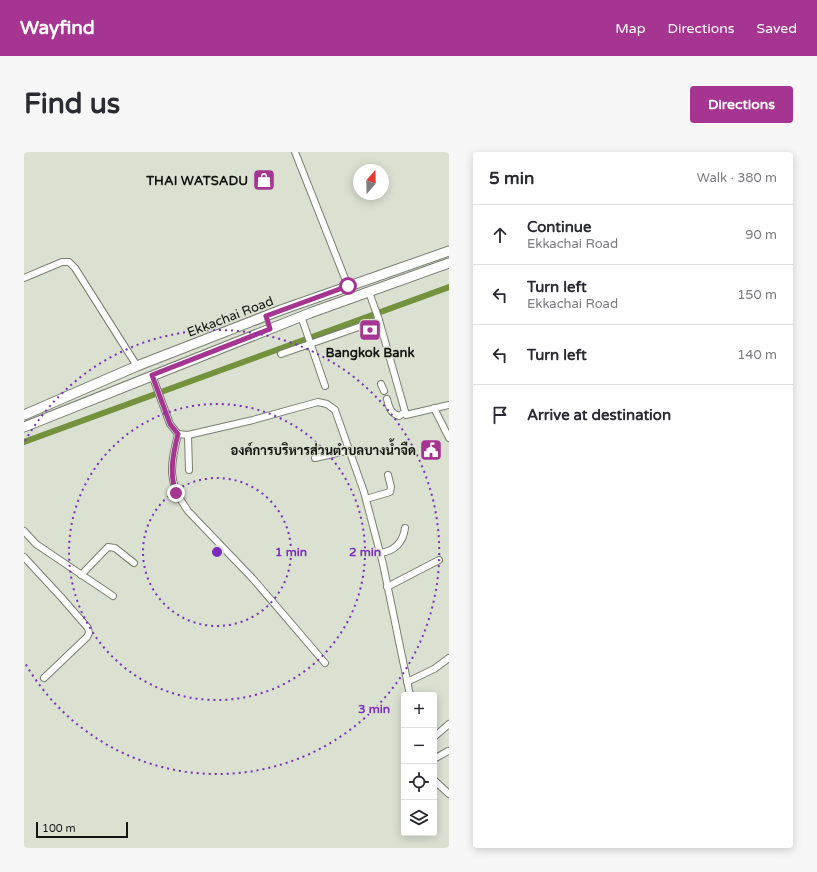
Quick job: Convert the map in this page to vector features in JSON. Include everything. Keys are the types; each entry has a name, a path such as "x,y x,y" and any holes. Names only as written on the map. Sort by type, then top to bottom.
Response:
{"main road":[{"name":"Ekkachai Road","path":"24,415 137,366 266,316 449,251"},
{"name":"Ekkachai Road","path":"24,427 153,378 301,316 449,263"},
{"path":"266,316 270,329"}],"street":[{"path":"296,152 348,286"},
{"path":"24,278 62,262 69,262 75,268 137,366"},
{"path":"369,292 379,319 406,415 449,405"},
{"path":"301,316 325,386"},
{"path":"281,354 311,342 379,319"},
{"path":"153,378 170,424 178,434 188,435 253,420 318,402 323,402 335,410 366,499 380,553 409,692"},
{"path":"381,384 384,391"},
{"path":"387,399 390,409 394,414 399,416 405,412"},
{"path":"434,408 449,438"},
{"path":"178,434 174,451 172,472 173,485 180,499 188,511 254,580 325,663"},
{"path":"188,435 189,470"},
{"path":"315,458 350,450"},
{"path":"366,499 390,492 391,487 388,475"},
{"path":"380,553 396,548 404,536 404,528"},
{"path":"24,531 36,544 114,596"},
{"path":"81,575 108,547 115,548 134,563"},
{"path":"24,557 62,597 88,628 89,633 87,637 44,678"},
{"path":"387,587 439,560"},
{"path":"407,682 434,669 449,658"},
{"path":"437,734 449,724"},
{"path":"437,757 448,751"},
{"path":"437,783 449,794"}],"waterway":[{"path":"24,442 449,287"}],"place":[{"name":"THAI WATSADU","path":"264,180"},
{"name":"Bangkok Bank","path":"370,330"},
{"name":"องค์การบริหารส่วนตำบลบางน้ำจืด","path":"431,450"}],"route":[{"path":"176,493 173,485 172,472 174,451 178,434 170,424 152,375 270,329 266,316 348,286"}]}
